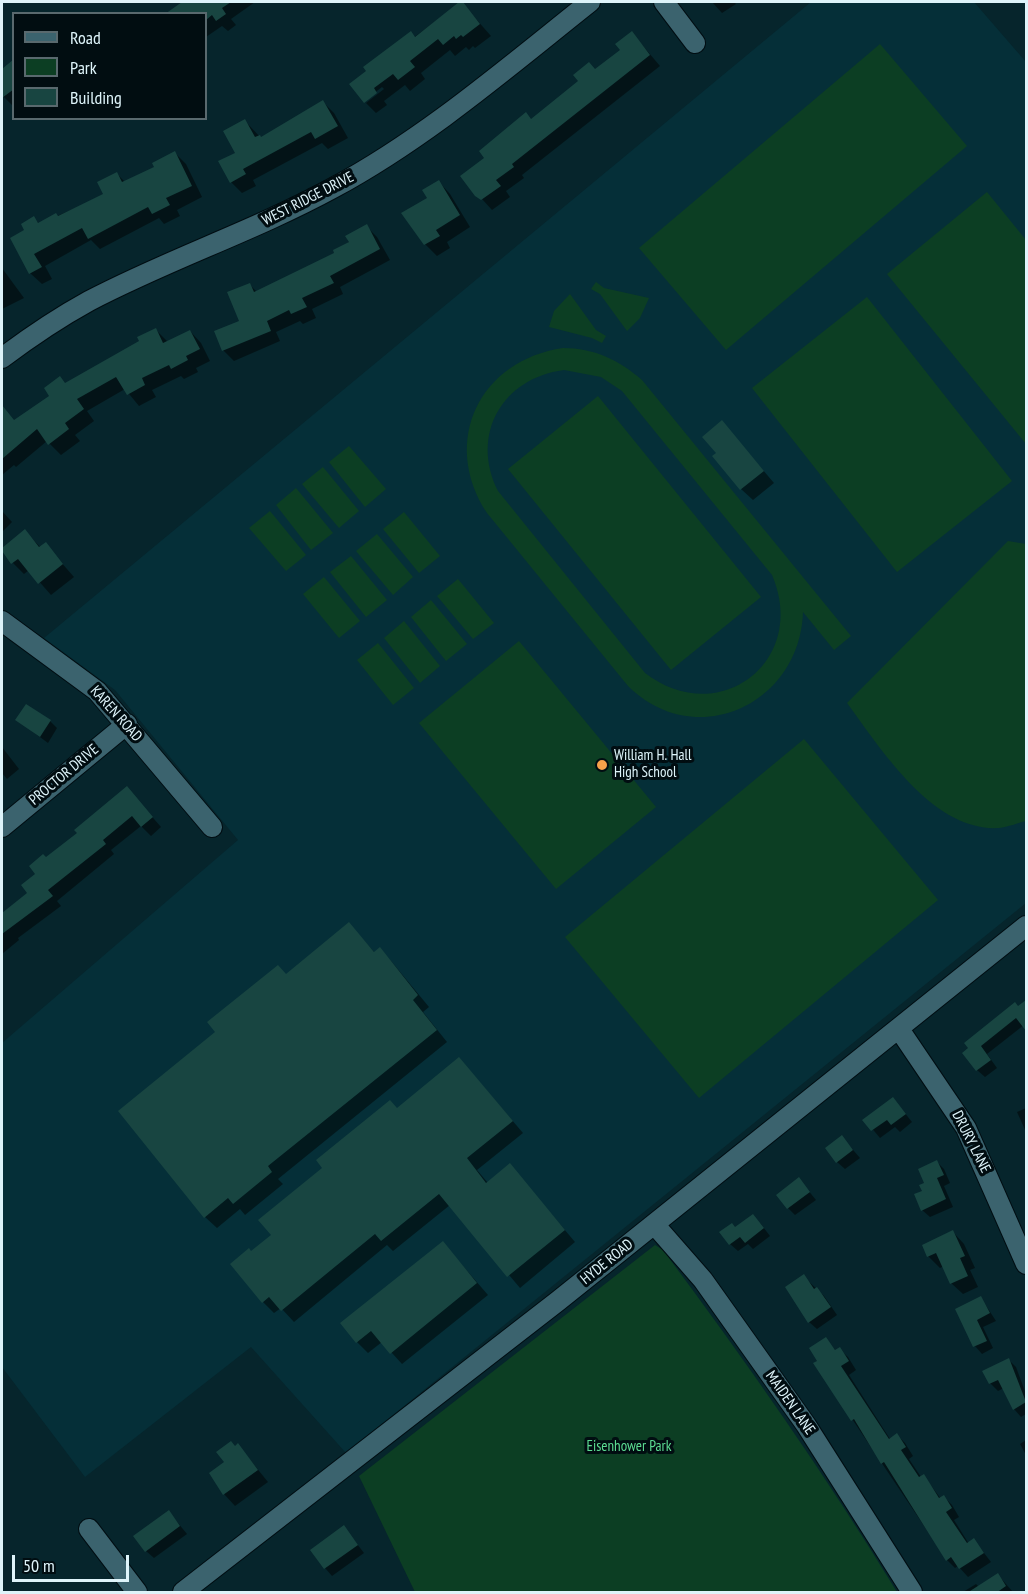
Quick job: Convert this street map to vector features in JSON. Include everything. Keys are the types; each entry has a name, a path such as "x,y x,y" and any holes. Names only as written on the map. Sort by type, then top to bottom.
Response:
{"street":[{"name":"WEST RIDGE DRIVE","path":"2,358 38,331 89,302 156,269 288,212 380,161 489,82 590,2"},
{"path":"664,2 695,43"},
{"name":"KAREN ROAD","path":"2,621 85,681 127,724 212,827"},
{"name":"PROCTOR DRIVE","path":"2,827 127,724"},
{"name":"HYDE ROAD","path":"183,1593 352,1464 1026,926"},
{"name":"DRURY LANE","path":"899,1029 966,1128 1026,1264"},
{"name":"MAIDEN LANE","path":"654,1224 703,1280 806,1425 912,1593"},
{"path":"88,1529 136,1593"}],"shaded area":[{"name":"William H. Hall High School","path":"811,2 974,2 1026,62 1026,903 346,1453 251,1347 85,1477 2,1367 2,1043 238,840 115,690 44,638"}],"green space":[{"path":"880,44 967,146 726,350 639,248"},
{"path":"987,192 1026,240 1026,444 887,274"},
{"path":"596,282 604,288 649,298 640,318 627,331 600,294 591,289"},
{"path":"570,294 596,330 606,336 602,343 592,338 549,327 554,311"},
{"path":"867,297 1012,481 897,572 752,388"},
{"path":"563,348 585,350 606,356 642,380 851,636 834,650 803,612 797,644 784,672 764,694 740,709 712,716 684,716 655,706 628,686 487,513 473,486 467,459 469,432 476,408 490,386 509,369 534,356","holes":["564,370 601,377 622,391 772,575 780,606 778,635 768,659 750,678 727,690 701,694 673,689 645,673 498,491 490,470 488,450 490,430 497,412 508,397 524,384 542,375"]},
{"path":"598,396 761,597 671,670 508,469"},
{"path":"349,446 386,489 365,507 329,462"},
{"path":"323,467 359,511 339,528 302,484"},
{"path":"296,488 333,533 311,550 276,505"},
{"path":"270,511 306,555 286,571 249,528"},
{"path":"404,512 440,556 419,573 383,529"},
{"path":"377,534 413,577 393,595 356,551"},
{"path":"1008,541 1026,544 1026,821 999,828 975,826 952,817 931,802 893,764 847,703"},
{"path":"351,556 387,600 366,617 330,572"},
{"path":"324,577 360,621 339,638 303,594"},
{"path":"458,579 494,623 473,639 437,596"},
{"path":"431,600 467,644 446,661 411,617"},
{"path":"404,621 440,666 420,683 384,638"},
{"path":"519,641 656,807 556,889 419,723"},
{"path":"378,643 414,688 393,705 357,660"},
{"path":"804,739 938,900 699,1098 565,937"},
{"name":"Eisenhower Park","path":"655,1245 663,1250 755,1376 842,1504 897,1592 415,1592 359,1476"}],"building":[{"path":"182,2 231,2 222,8 226,14 216,21 212,15 207,19 207,12 168,12"},
{"path":"459,2 463,2 480,24 463,37 461,35 456,39 454,36 443,45 438,39 410,61 415,67 398,80 393,74 374,88 377,93 364,103 349,84 366,71 363,67 411,31 415,37"},
{"path":"632,31 650,55 512,164 514,167 496,180 501,186 481,200 475,196 460,176 484,158 479,151 526,112 531,119 578,81 573,75 589,62 595,69 620,50 615,44"},
{"path":"12,61 12,90 2,98 2,69"},
{"path":"323,100 338,126 315,139 311,132 243,169 246,174 230,183 218,161 235,153 223,131 245,119 255,137 260,135 261,137"},
{"path":"175,151 192,186 166,198 170,205 152,214 148,207 88,239 82,228 34,254 42,267 29,274 10,238 24,230 21,224 34,216 38,223 56,213 58,216 103,194 97,182 117,172 122,182 154,167 152,163"},
{"path":"439,180 460,215 436,230 440,236 424,245 401,213 427,198 422,190"},
{"path":"367,224 380,249 330,276 334,283 302,298 307,307 291,314 289,310 267,321 271,331 222,351 214,331 239,321 227,292 250,283 254,292 334,253 333,250 349,242 345,236"},
{"path":"156,328 163,343 190,330 200,349 186,356 188,360 171,369 169,365 142,378 145,385 127,395 116,377 77,399 84,409 65,423 69,429 48,445 37,429 2,459 2,405 14,420 49,396 44,388 60,376 65,383 139,341 137,337"},
{"path":"722,420 764,471 740,490 712,456 716,453 702,437"},
{"path":"25,529 39,547 46,542 63,564 38,584 18,559 11,564 2,551 2,548"},
{"path":"26,704 51,720 40,737 15,720"},
{"path":"127,786 153,817 141,827 132,816 103,840 106,844 48,890 53,896 2,934 2,913 27,893 21,885 35,874 29,866 43,854 46,857 77,833 74,830"},
{"path":"349,922 374,952 380,947 418,995 413,1000 437,1030 268,1166 272,1172 233,1204 228,1198 204,1218 118,1111 215,1032 207,1022 278,965 286,974"},
{"path":"1026,1000 1026,1031 1016,1018 981,1046 991,1060 976,1071 962,1053 968,1048 964,1043 1015,1002 1018,1006"},
{"path":"459,1057 513,1121 467,1158 486,1183 510,1163 565,1230 507,1277 439,1194 381,1241 375,1234 281,1311 269,1297 262,1303 230,1264 249,1248 251,1251 271,1235 258,1220 322,1168 316,1160 390,1100 397,1108"},
{"path":"893,1097 906,1114 891,1125 887,1120 871,1131 862,1120"},
{"path":"842,1135 853,1150 836,1163 825,1148"},
{"path":"937,1160 944,1175 937,1178 946,1199 921,1211 914,1194 922,1191 919,1185 924,1183 918,1169"},
{"path":"799,1177 810,1192 787,1209 776,1195"},
{"path":"753,1214 764,1228 745,1243 740,1237 729,1245 719,1232 732,1223 735,1227"},
{"path":"953,1230 965,1256 960,1258 968,1276 950,1284 936,1253 927,1257 922,1245"},
{"path":"443,1241 477,1283 390,1354 371,1331 356,1343 340,1323"},
{"path":"804,1274 814,1289 817,1287 831,1307 808,1323 785,1287"},
{"path":"981,1296 990,1313 977,1320 987,1341 973,1347 955,1309"},
{"path":"826,1337 835,1350 840,1347 849,1361 841,1366 889,1439 897,1433 906,1447 901,1450 919,1477 924,1474 939,1498 944,1495 952,1508 946,1512 967,1543 974,1538 984,1553 959,1569 951,1557 946,1561 884,1462 881,1464 854,1419 851,1421 813,1363 817,1361 809,1348"},
{"path":"1009,1358 1026,1402 1013,1410 998,1380 989,1384 982,1371"},
{"path":"231,1441 235,1446 238,1443 258,1470 223,1495 209,1473 224,1462 216,1452"},
{"path":"169,1510 180,1526 145,1552 133,1536"},
{"path":"344,1525 358,1545 324,1569 310,1550"},
{"path":"998,1573 1006,1586 996,1593 967,1593"}],"place":[{"name":"William H. Hall High School","path":"602,765"}]}
